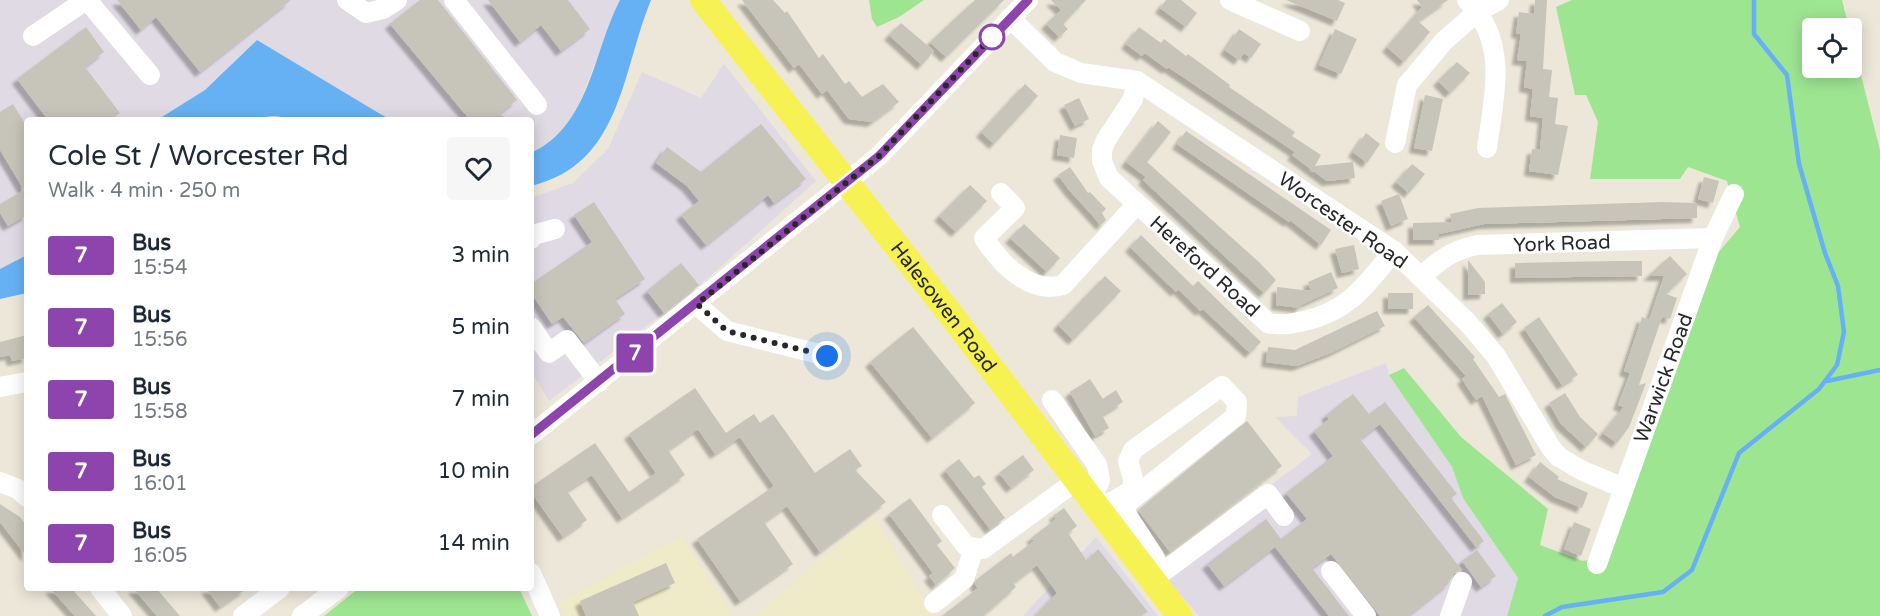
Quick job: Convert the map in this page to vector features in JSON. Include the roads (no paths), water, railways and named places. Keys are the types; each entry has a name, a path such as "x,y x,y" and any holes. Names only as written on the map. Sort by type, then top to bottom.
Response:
{"main road":[{"name":"Halesowen Road","path":"703,0 848,183 1180,616"}],"street":[{"path":"33,36 86,0 150,75"},
{"path":"347,0 366,13 383,9 397,0"},
{"path":"454,0 537,105"},
{"path":"534,428 599,382 848,183 879,156 1028,0"},
{"path":"1230,0 1300,32"},
{"path":"1395,143 1407,85 1472,6 1499,0"},
{"path":"1472,6 1487,26 1494,49 1496,77 1487,148"},
{"name":"Worcester Road","path":"1010,18 1055,62 1081,73 1137,81 1394,251 1468,323 1496,356 1551,448 1559,457 1623,488"},
{"name":"Hereford Road","path":"1137,81 1133,99 1106,140 1102,161 1108,178 1261,316 1276,325 1317,318 1351,301 1394,251"},
{"path":"1001,193 1015,208 984,238 998,259 1038,287 1052,288 1063,285 1136,205"},
{"name":"Warwick Road","path":"1597,564 1713,238 1734,194"},
{"path":"534,235 555,229"},
{"name":"York Road","path":"1421,277 1442,257 1458,249 1477,245 1713,238"},
{"path":"697,304 727,331 827,356"},
{"path":"534,331 549,352 567,340 599,382"},
{"path":"0,387 24,383"},
{"path":"1094,506 1132,490 1134,479 1128,461 1134,450 1222,386 1237,402 1236,416 1127,503 1125,512 1155,558 1147,573"},
{"path":"1052,400 1096,465 1100,480 1094,506"},
{"path":"942,515 966,546 983,549 1076,481"},
{"path":"0,482 24,494"},
{"path":"1147,573 1268,495 1284,516"},
{"path":"934,603 964,579 974,548"},
{"path":"1331,571 1366,616"},
{"path":"534,580 550,616"},
{"path":"1450,616 1462,582"},
{"path":"102,591 122,616"},
{"path":"302,616 335,591"},
{"path":"243,616 268,592"}],"water":[{"path":"620,0 651,0 624,85 601,137 584,158 561,175 534,185 534,151 551,141 566,125 578,106 588,86"},
{"path":"257,40 386,117 162,117 205,90"},
{"path":"24,257 24,294 0,299 0,269"}],"waterway":[{"path":"1545,616 1562,607 1663,592 1692,570 1739,453 1819,389 1837,365 1844,332 1838,286 1825,253 1799,164 1787,75 1754,34 1754,0"},
{"path":"1827,381 1880,370"}]}
